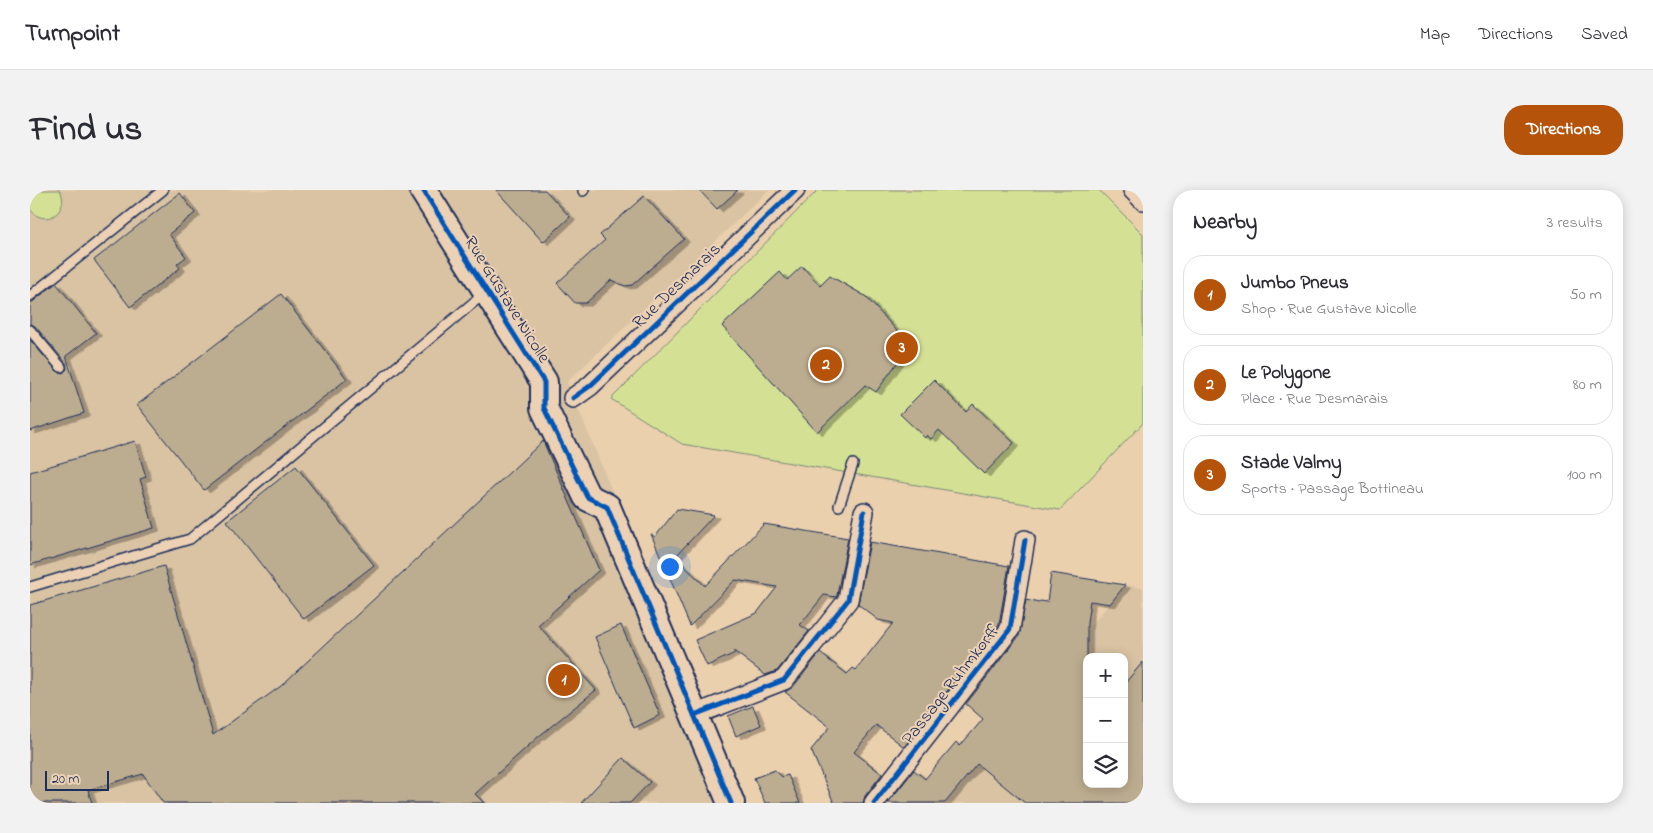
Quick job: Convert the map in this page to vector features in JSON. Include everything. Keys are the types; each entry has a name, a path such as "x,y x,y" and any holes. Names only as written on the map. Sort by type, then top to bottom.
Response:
{"street":[{"name":"Rue Gustave Nicolle","path":"423,190 539,375 544,408 587,497 607,507 731,803"},
{"name":"Rue Desmarais","path":"573,398 590,386 795,190"},
{"path":"1133,190 1143,200"},
{"path":"694,716 784,680 848,600 864,512"},
{"name":"Passage Ruhmkorff","path":"874,803 1010,629 1025,540"}],"lane":[{"path":"30,296 164,190"},
{"path":"30,587 190,539 486,291"},
{"path":"30,330 61,367"},
{"path":"839,506 853,464"}],"shaded area":[{"path":"30,190 769,190 567,382 656,597 746,803 30,803"},
{"path":"1125,585 1143,588 1143,741 1128,758 1128,653 1083,653 1083,788 1088,788 1091,803 942,803"}],"green space":[{"path":"30,190 60,190 62,205 59,211 49,218 42,218 36,215 30,209"},
{"path":"818,190 1099,190 1143,234 1143,423 1060,510 682,444 611,399"}],"building":[{"path":"496,190 545,190 570,217 543,242"},
{"path":"699,190 738,190 717,209"},
{"path":"180,193 195,213 169,234 186,257 177,264 180,268 130,307 94,260"},
{"path":"644,196 684,239 632,285 625,286 611,280 586,303 575,303 557,283 605,240 600,235"},
{"path":"802,266 820,286 830,276 865,296 910,345 876,392 865,385 817,432 722,326 780,272 787,280"},
{"path":"56,283 96,333 66,356 84,413 30,431 30,340 57,371 63,373 67,369 66,363 35,326 30,324 30,304"},
{"path":"281,294 347,379 204,490 137,405"},
{"path":"934,380 966,412 973,404 1014,443 984,474 939,430 931,439 927,435 925,438 900,414"},
{"path":"135,441 146,477 140,479 154,528 30,565 30,472"},
{"path":"543,441 599,570 538,625 596,690 538,737 475,794 484,803 163,803 143,774 88,790 92,803 30,803 30,605 164,566 213,735 281,686"},
{"path":"296,466 374,565 304,619 227,521"},
{"path":"677,509 714,515 675,557 705,586 764,524 848,538 836,597 824,595 800,625 809,631 777,671 765,675 734,651 735,653 707,666 695,640 757,613 777,587 735,580 690,626 651,534 655,537"},
{"path":"870,542 1009,566 999,624 904,747 876,725 854,752 882,774 865,796 863,803 834,803 811,750 830,727 785,692 793,687 820,653 847,674 853,668 856,670 893,623 878,620 858,604"},
{"path":"1051,573 1125,585 1110,604 1090,601 1087,623 1087,653 1083,653 1083,788 1128,788 1128,679 1143,662 1143,803 1025,803 977,764 945,803 888,803 914,770 925,779 956,742 960,746 983,719 966,704 1019,636 1026,600 1039,603 1040,601 1047,602"},
{"path":"621,625 660,715 634,728 595,637"},
{"path":"753,706 761,725 736,736 728,716"},
{"path":"623,758 650,782 630,803 581,803"},
{"path":"775,770 782,777 788,775 800,803 765,803 754,778"}],"cycle path":[{"path":"423,190 544,382 544,408 587,497 607,507 731,803"},
{"path":"573,398 590,386 795,190"},
{"path":"694,715 784,680 848,600 864,512"},
{"path":"874,803 1010,629 1025,540"}],"place":[{"name":"Stade Valmy","path":"902,348"},
{"name":"Le Polygone","path":"826,365"},
{"name":"Jumbo Pneus","path":"564,680"}]}
